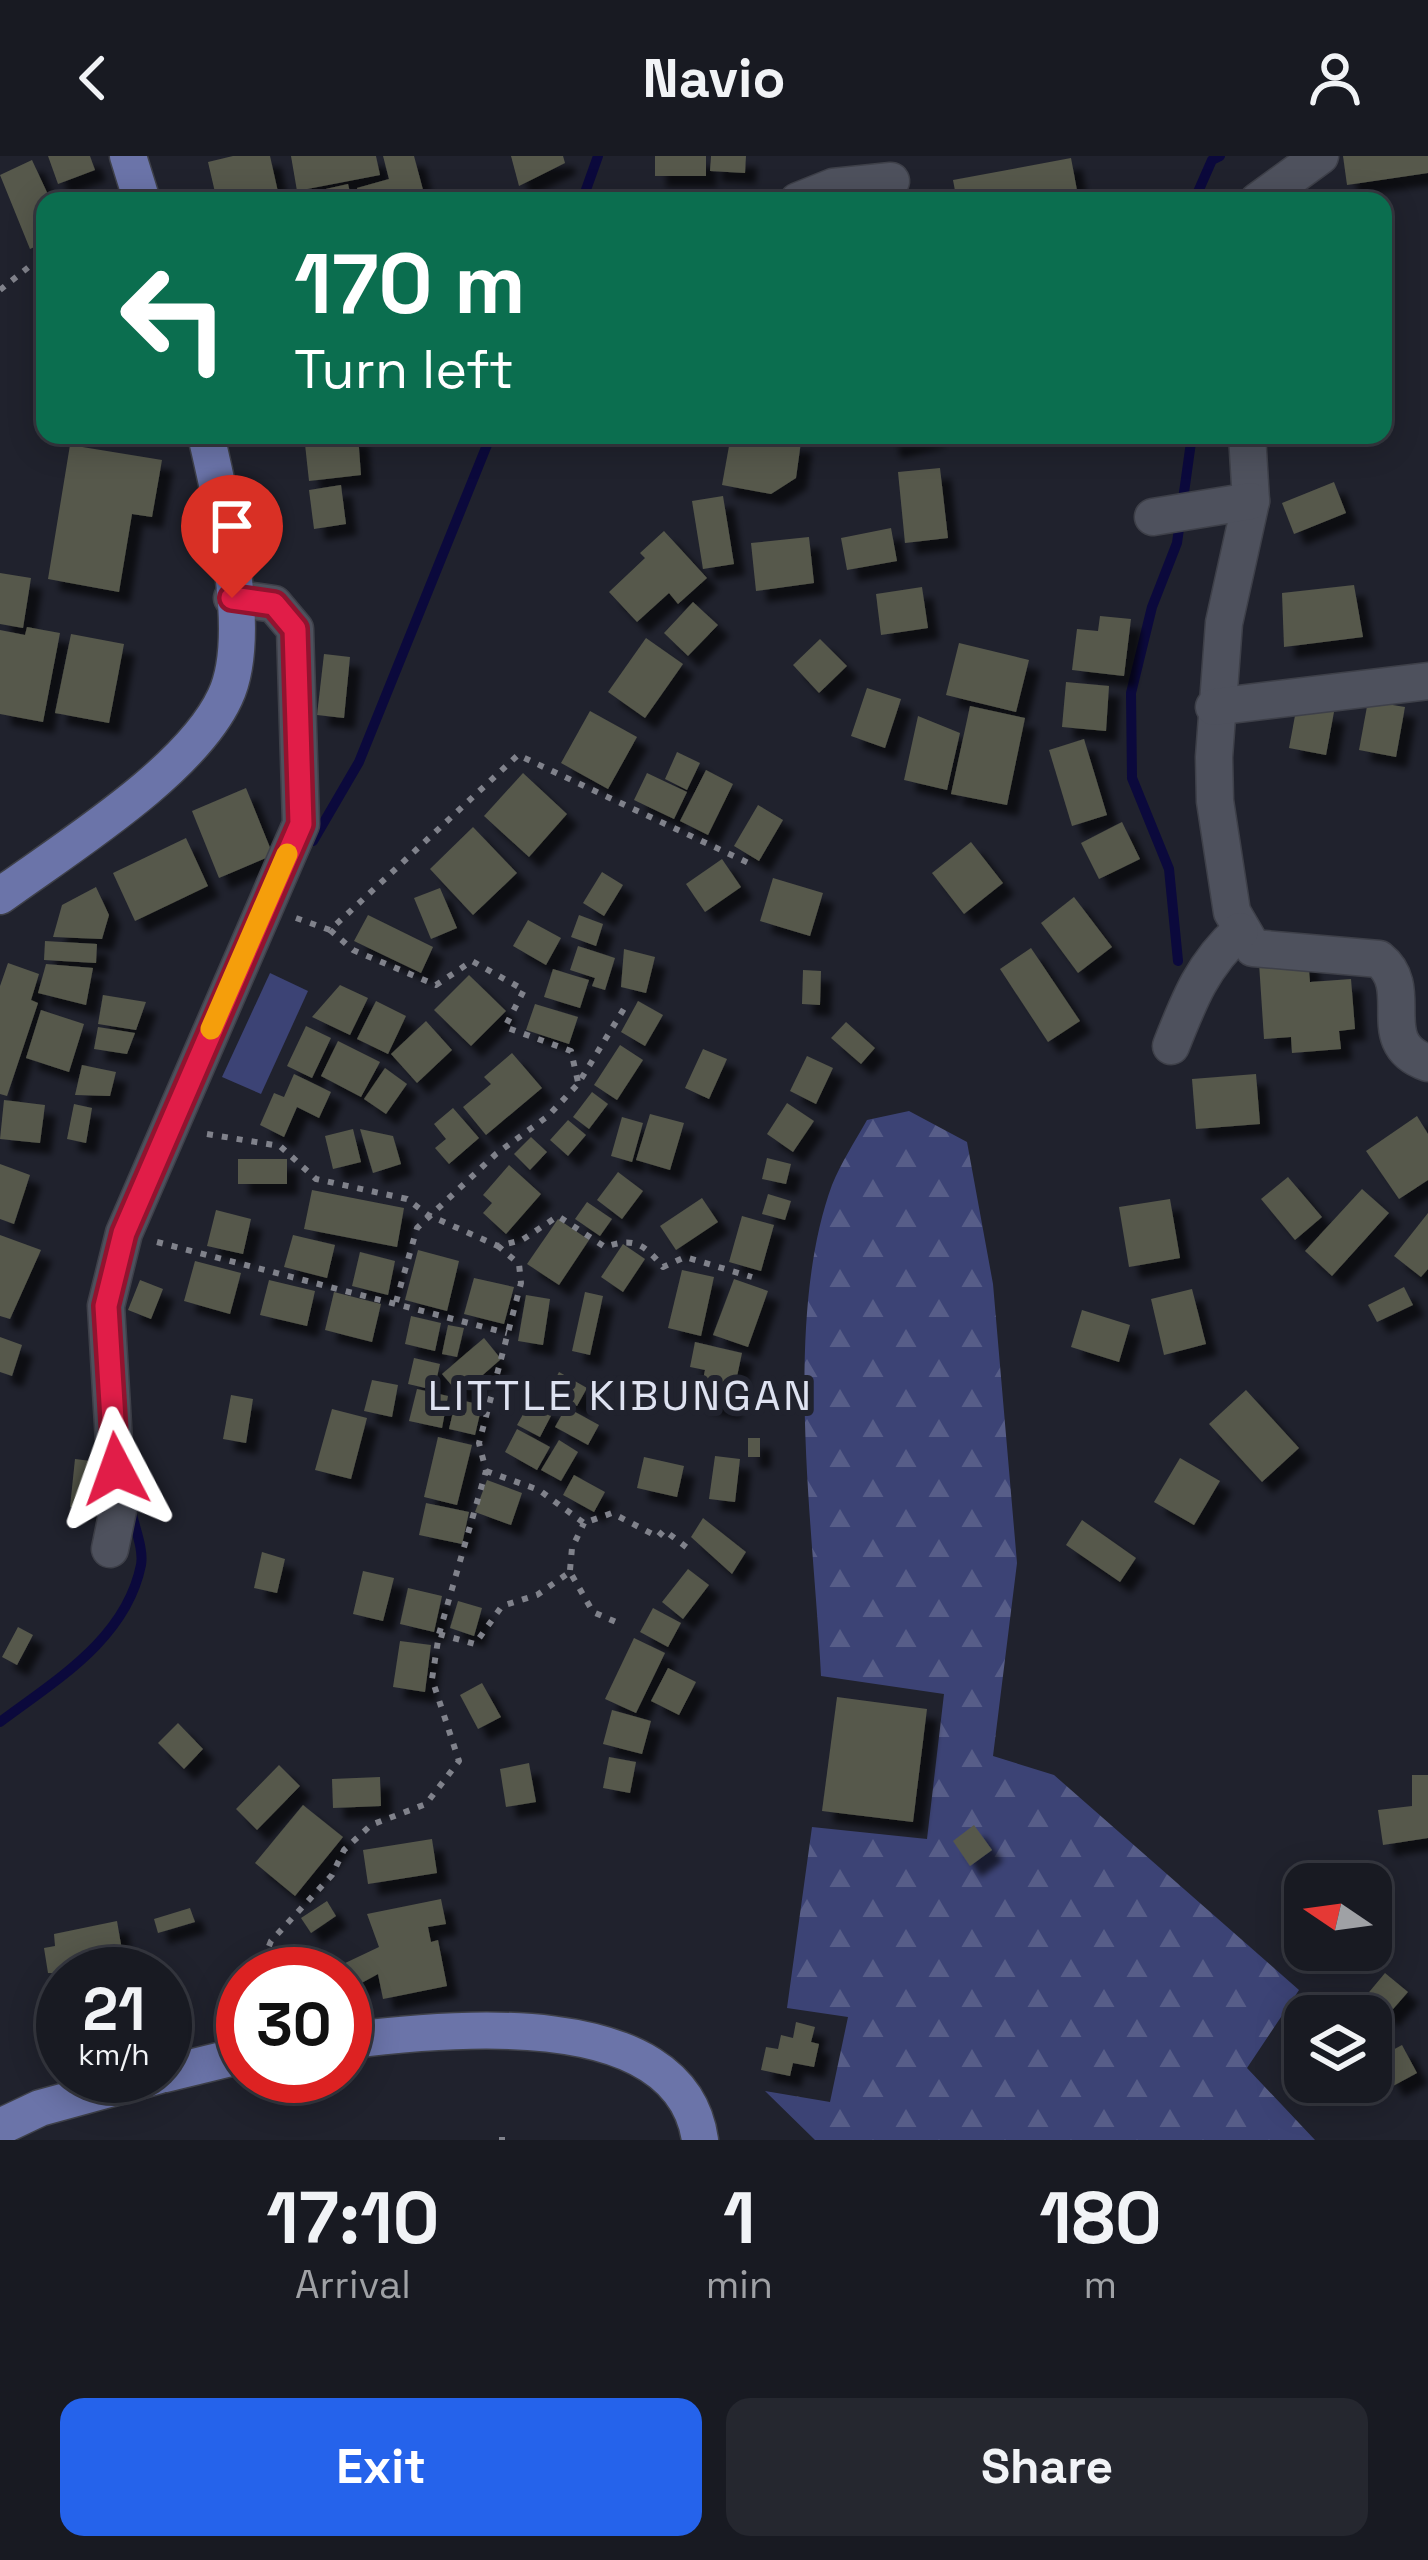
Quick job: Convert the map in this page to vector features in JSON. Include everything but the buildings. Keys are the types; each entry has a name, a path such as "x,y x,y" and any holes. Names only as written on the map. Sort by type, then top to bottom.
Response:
{"main road":[{"path":"128,156 139,192"},
{"path":"0,896 146,788 212,720 227,694 236,655 232,598 223,511 208,444"},
{"path":"372,2039 520,2030 618,2049 653,2063 678,2082 696,2111 700,2140"},
{"path":"0,2127 58,2103"}],"street":[{"path":"1270,192 1320,156"},
{"path":"820,192 891,179"},
{"path":"1247,444 1251,501 1223,623 1214,707 1215,801 1240,931 1253,948 1379,959 1391,974 1399,1043 1411,1057 1428,1064"},
{"path":"1153,518 1251,501"},
{"path":"110,1549 118,1510 106,1306 119,1251 301,824 295,629 274,604 232,598"},
{"path":"1214,707 1428,681"},
{"path":"1171,1046 1196,983 1213,956 1240,931"}],"path":[{"path":"0,290 36,261"},
{"path":"330,930 518,755 755,866"},
{"path":"298,918 330,930 353,950 436,985 472,961 524,990 505,1027 571,1051 578,1084"},
{"path":"396,1302 417,1228 548,1116 578,1084 625,1007"},
{"path":"202,1133 280,1146 316,1179 407,1199 428,1215 498,1246 519,1264 521,1283 501,1376 479,1443 486,1471 439,1634 432,1679 453,1731 459,1761 426,1804 371,1825 344,1850 332,1876 268,1947"},
{"path":"498,1246 522,1240 558,1216 604,1246 624,1240 644,1244 663,1267 685,1257 752,1277"},
{"path":"158,1242 507,1333"},
{"path":"486,1471 539,1490 584,1522"},
{"path":"584,1522 612,1514 658,1537 664,1530 690,1550"},
{"path":"584,1522 572,1549 570,1572 593,1612 623,1625"},
{"path":"439,1634 475,1645 502,1606 537,1595 570,1572"}],"green space":[{"path":"270,973 308,991 261,1094 222,1077"},
{"path":"909,1111 967,1142 993,1284 1017,1563 993,1756 1054,1775 1299,1990 1296,1995 1284,1995 1284,2012 1247,2068 1315,2140 815,2140 765,2091 830,2102 848,2017 787,2008 812,1827 927,1839 944,1694 821,1676 805,1427 808,1299 832,1185 867,1120"}],"waterway":[{"path":"585,192 598,156"},
{"path":"1198,192 1212,160 1220,156"},
{"path":"313,841 359,762 487,444"},
{"path":"1178,961 1169,869 1132,778 1131,693 1152,607 1177,543 1191,444"},
{"path":"0,1722 86,1656 121,1615 141,1565 131,1510"}],"slow traffic":[{"path":"211,1029 287,854"}],"district":[{"name":"LITTLE KIBUNGAN","path":"621,1395"}],"route":[{"path":"116,1469 106,1306 124,1233 301,824 295,629 274,604 232,598"}]}
